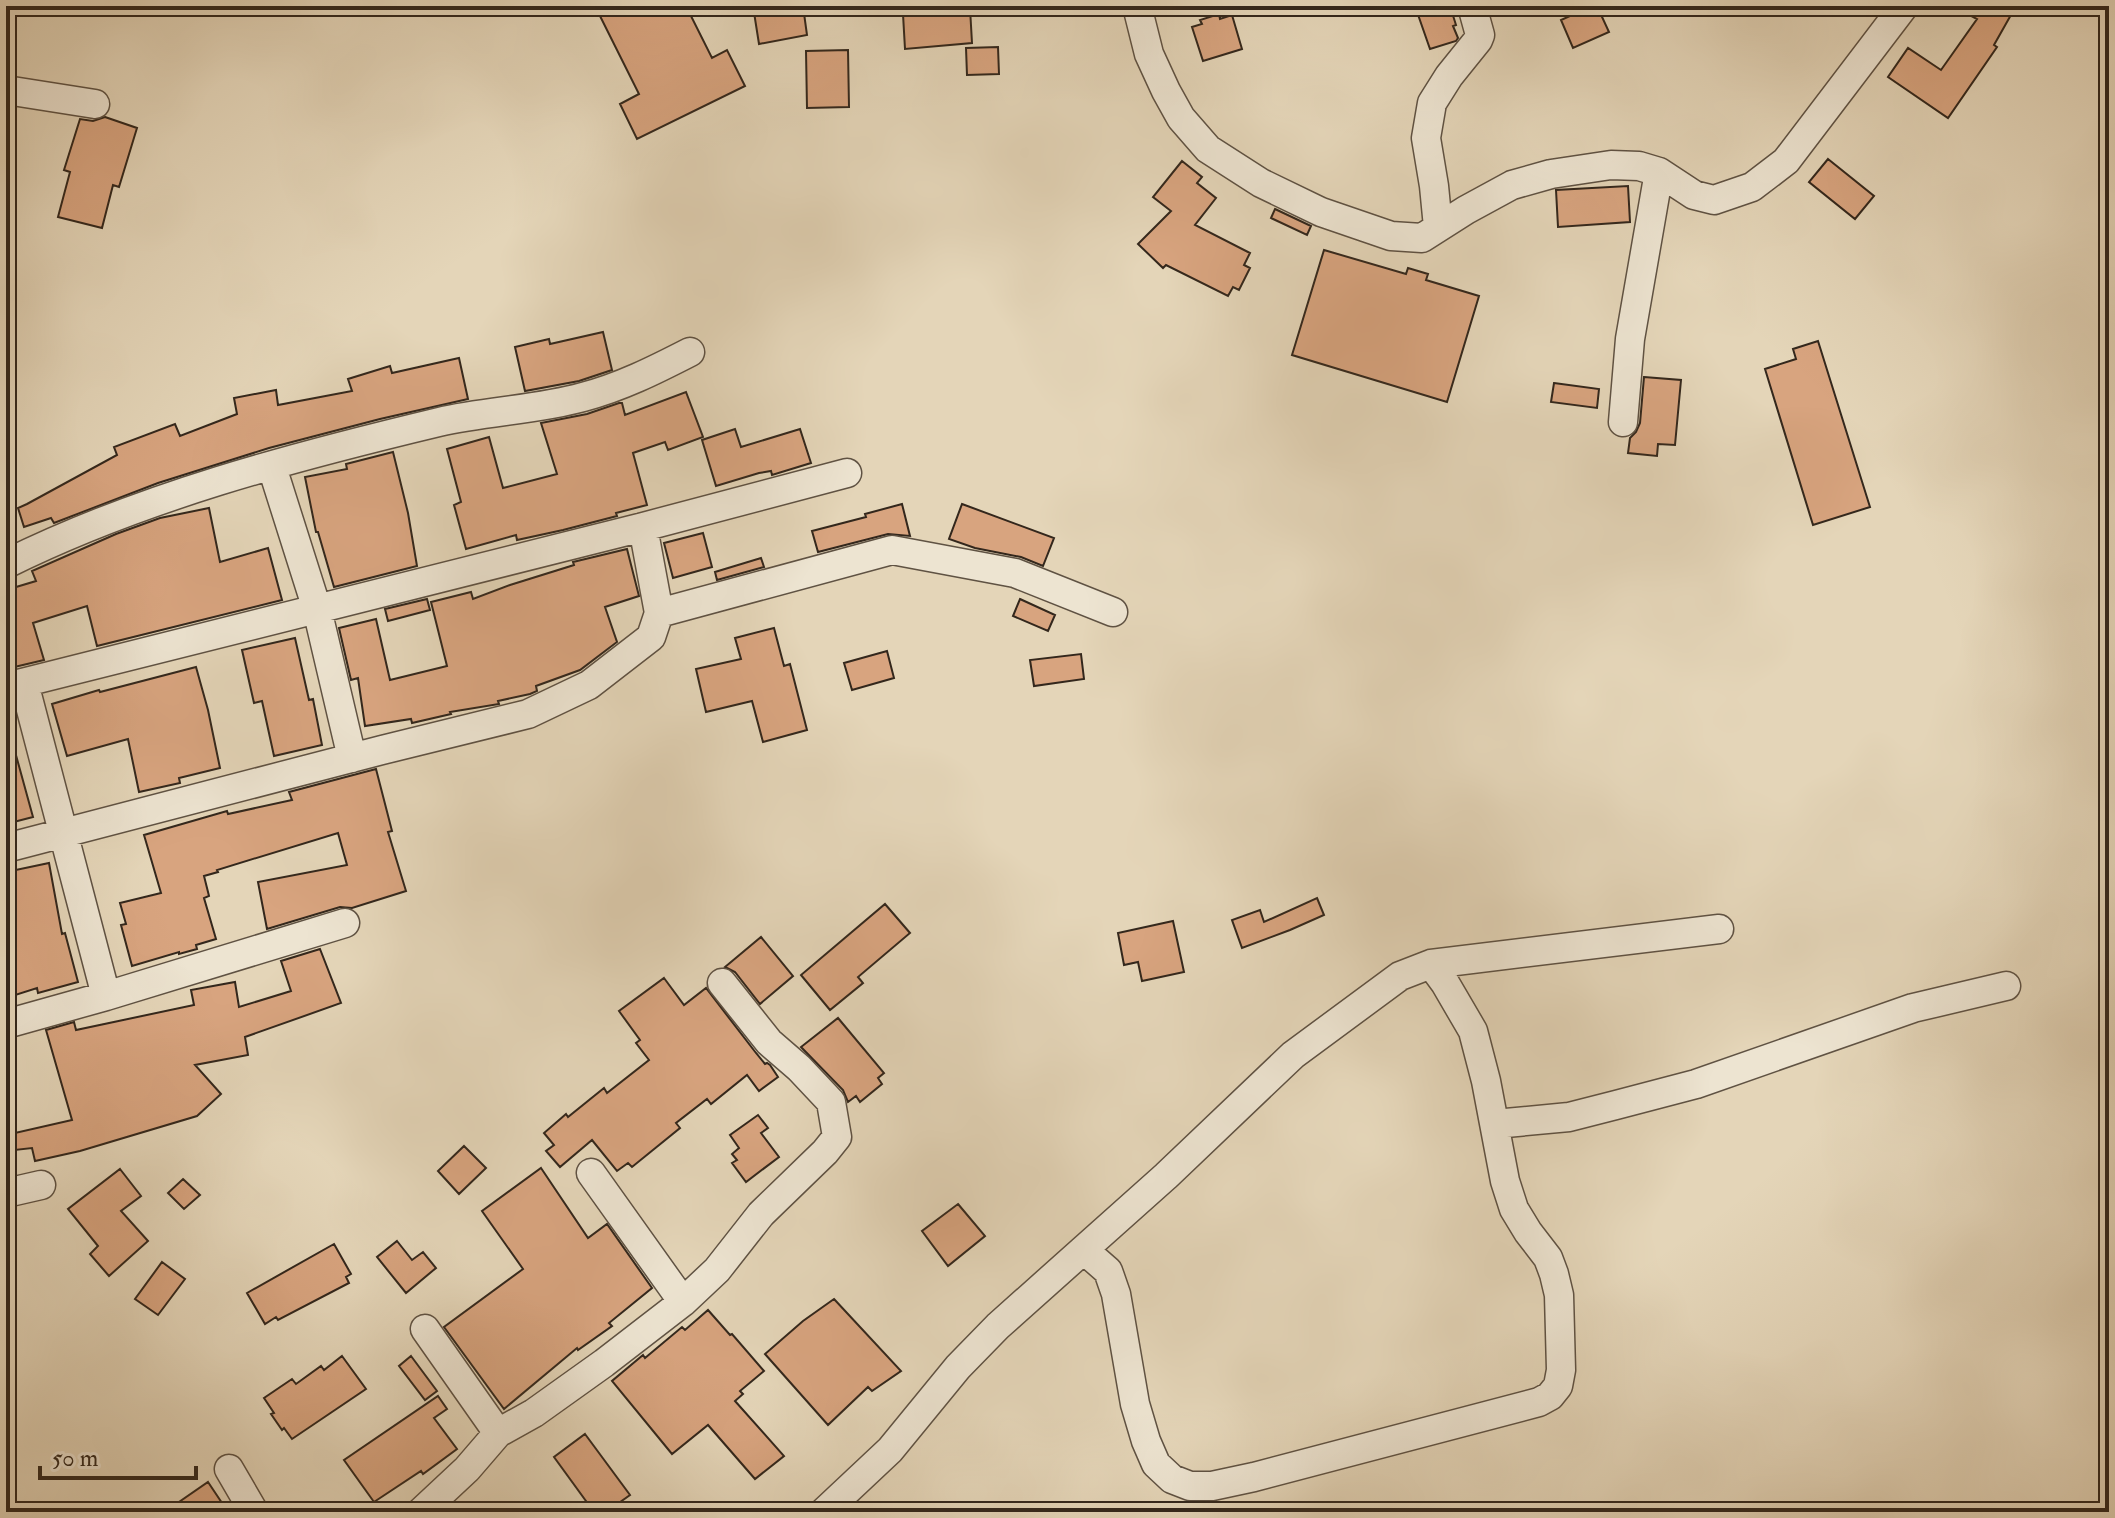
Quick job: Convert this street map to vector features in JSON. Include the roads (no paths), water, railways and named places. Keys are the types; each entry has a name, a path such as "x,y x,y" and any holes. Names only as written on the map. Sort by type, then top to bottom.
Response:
{"street":[{"path":"1137,6 1149,54 1166,91 1181,118 1208,149 1261,183 1321,212 1391,236 1422,238 1512,185 1551,174 1611,165 1639,166 1659,172 1694,195 1714,200 1752,187 1786,161 1904,6"},
{"path":"1438,227 1426,138 1432,103 1480,35 1474,7"},
{"path":"6,90 95,104"},
{"path":"1623,422 1630,339 1659,172"},
{"path":"6,564 88,526 187,490 444,421 582,398 639,379 690,352"},
{"path":"272,467 317,609 352,758"},
{"path":"106,996 64,833 15,685 847,473"},
{"path":"6,848 528,714 589,685 651,637 659,613 643,527"},
{"path":"659,613 892,550 1015,573 1113,612"},
{"path":"6,1024 345,923"},
{"path":"824,1512 890,1450 958,1367 988,1337 1166,1176 1293,1055 1400,976 1431,964 1719,929"},
{"path":"1084,1250 1108,1271 1116,1294 1135,1404 1156,1464 1172,1479 1190,1486 1212,1486 1254,1477 1539,1402 1550,1396 1558,1386 1561,1370 1559,1295 1548,1258 1514,1209 1505,1181 1473,1031 1431,964"},
{"path":"421,1512 467,1469 498,1433 534,1413 683,1302 717,1270 761,1214 837,1137 831,1102 769,1042 722,983"},
{"path":"1495,1124 1569,1117 1696,1084 1913,1008 2006,986"},
{"path":"591,1173 683,1302"},
{"path":"6,1193 41,1185"},
{"path":"425,1329 498,1433"},
{"path":"229,1469 254,1512"}]}
